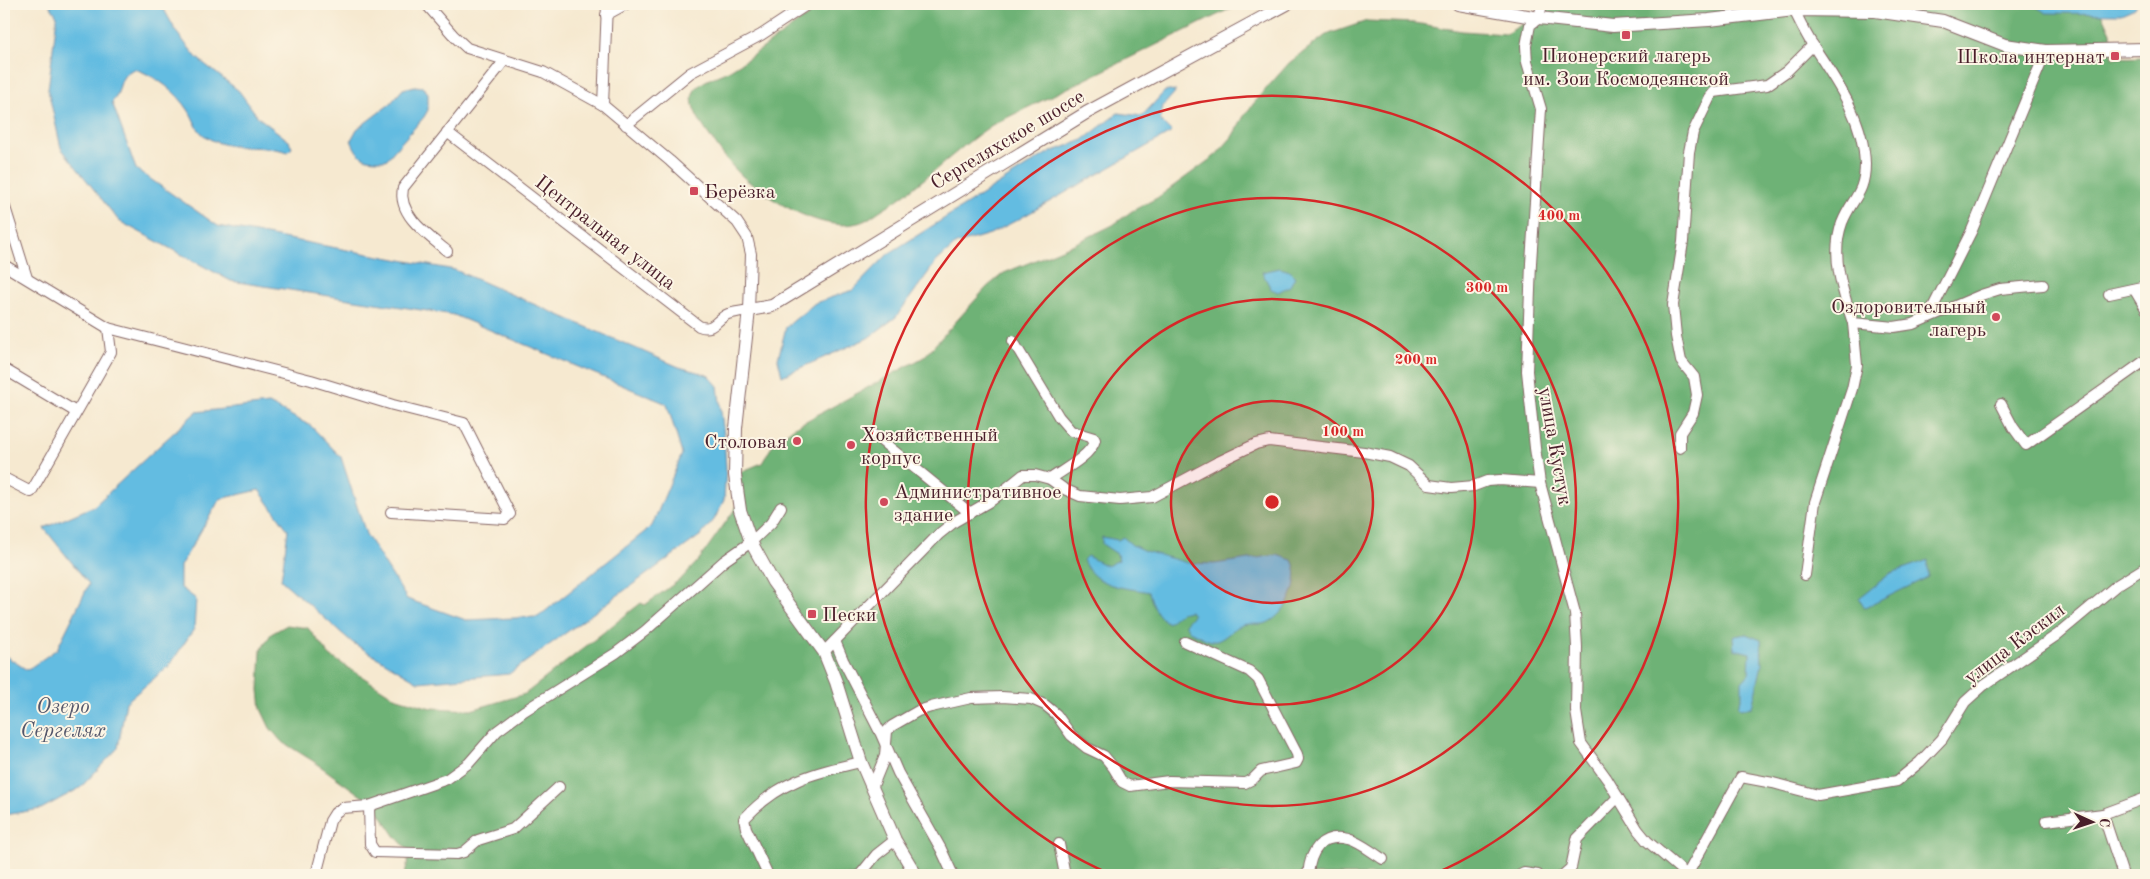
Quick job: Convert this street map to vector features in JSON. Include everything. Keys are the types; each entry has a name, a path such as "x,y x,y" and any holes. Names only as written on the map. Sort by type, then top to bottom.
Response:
{"main road":[{"name":"Сергеляхское шоссе","path":"749,310 772,306 1086,113 1288,4"},
{"path":"1458,4 1539,18 1613,26 1700,21 1794,10 1875,11 1943,21 2005,45 2046,51 2146,49"},
{"path":"749,310 736,428 735,475 740,510 751,542 773,582 824,652 836,682 861,762 895,840 916,875"}],"street":[{"path":"426,4 467,48 542,72 602,105 670,161 737,222 748,236 751,254 749,310"},
{"path":"602,105 607,4"},
{"path":"606,15 626,4"},
{"path":"626,125 690,73 761,35 808,4"},
{"name":"улица Кустук","path":"1542,4 1539,18 1530,26 1526,46 1527,62 1541,109 1531,263 1527,371 1540,483 1564,565 1575,613 1578,647 1576,711 1581,743 1638,830 1647,841 1687,875"},
{"path":"1794,10 1813,46 1843,93 1855,118 1865,162 1864,184 1842,225 1838,240 1837,258 1841,287 1853,323 1857,365 1852,389 1815,502 1805,575"},
{"path":"1680,448 1680,433 1693,413 1697,395 1694,377 1681,360 1673,305 1683,242 1689,152 1693,132 1714,92 1767,85 1787,72 1813,46"},
{"path":"1928,317 1972,230 2046,51"},
{"path":"447,251 409,215 403,206 401,196 403,188 506,60"},
{"name":"Центральная улица","path":"447,132 699,326 704,328 712,327 728,314 749,310"},
{"path":"4,204 27,278"},
{"path":"4,265 108,328 311,380 464,424 510,514 505,519 391,512"},
{"path":"1853,323 1894,327 1913,324 2000,289 2043,285"},
{"path":"2109,294 2146,286"},
{"path":"2134,290 2146,309"},
{"path":"4,478 32,492 111,352 108,328"},
{"path":"1013,342 1059,417 1072,431 1095,440 1093,445 1076,462 1050,479"},
{"path":"2001,404 2013,427 2026,445 2146,360"},
{"path":"4,369 76,412"},
{"path":"873,434 970,513"},
{"path":"824,652 940,534 992,500 1023,476 1035,474 1050,479 1064,489 1080,496 1120,500 1152,497 1216,462 1256,444 1269,441 1364,452 1390,457 1409,466 1428,485 1451,488 1474,486 1487,481 1500,480 1540,483"},
{"path":"316,875 330,821 335,813 342,808 369,806 447,779 468,763 497,731 646,631 724,561 751,542 771,523 781,507"},
{"name":"улица Кэскил","path":"1687,875 1741,777 1773,783 1818,796 1897,781 1920,762 1942,739 1965,702 1984,685 2057,635 2117,585 2146,568"},
{"path":"835,641 842,660 898,772 941,849 953,875"},
{"path":"872,788 885,756 887,731 892,726 918,711 971,698 1002,697 1031,699 1045,705 1056,714 1071,735 1087,748 1104,756 1122,782 1130,786 1169,781 1245,783 1253,779 1261,771 1296,763 1298,759 1297,754 1258,679 1249,671 1185,642"},
{"path":"768,875 746,828 744,819 771,794 792,781 818,772 861,762"},
{"path":"369,806 370,844 375,852 456,854 464,852 478,840 513,829 559,787"},
{"path":"1563,875 1571,868 1577,839 1618,797"},
{"path":"2046,821 2103,814 2146,798"},
{"path":"2103,814 2123,875"},
{"path":"1308,875 1309,859 1318,846 1332,838 1350,839 1384,858"},
{"path":"860,875 876,855 895,840"},
{"path":"1059,844 1065,875"},
{"path":"1520,875 1524,873 1538,875"}],"green space":[{"path":"827,4 1240,4 992,125 896,201 864,221 843,225 826,223 809,217 774,200 758,189 727,160 706,131 697,115 692,99 695,89 704,82 743,62"},
{"path":"1556,4 2098,4 2111,33 2112,58 2146,57 2146,875 403,875 410,852 396,837 374,805 313,761 281,741 270,728 261,709 259,690 261,650 271,634 287,625 308,628 330,656 394,697 431,708 471,710 525,694 641,603 645,605 682,578 698,561 740,502 738,473 762,463 774,443 793,428 924,357 987,287 1004,273 1072,245 1113,225 1132,211 1157,198 1216,155 1232,137 1244,116 1258,98 1289,63 1326,35 1367,21 1415,23 1462,31 1506,34"}],"water":[{"name":"Озеро Сергелях","path":"49,4 161,4 177,33 197,58 239,91 258,117 289,141 292,148 288,152 278,149 235,146 214,141 200,131 184,104 165,85 135,69 125,75 118,93 112,102 136,169 218,226 455,270 679,367 708,375 718,386 726,468 724,500 714,520 701,535 509,674 418,682 353,643 281,580 288,530 259,490 220,499 180,566 180,587 196,599 194,629 169,666 126,702 118,748 80,788 41,809 4,815 4,655 27,670 57,649 89,584 44,528 94,506 196,412 269,404 311,426 341,457 366,534 407,599 466,620 538,617 652,526 682,454 667,404 454,315 231,281 119,221 61,148 48,90 57,16"},
{"path":"2032,4 2137,4 2135,8 2121,14 2046,13"},
{"path":"415,86 423,87 428,93 428,110 424,117 386,160 373,160 360,155 351,140 357,129 390,104 403,89"},
{"path":"1165,91 1176,91 1163,106 1160,120 1172,132 1019,219 990,234 956,244 936,262 896,317 868,338 782,376 778,359 786,327 815,303 853,290 888,254 1046,154 1083,140 1118,113 1142,116"},
{"path":"1280,268 1290,271 1295,277 1290,286 1278,292 1271,289 1262,272"},
{"path":"1102,537 1118,540 1123,537 1132,545 1145,551 1188,563 1214,564 1277,555 1292,560 1296,577 1294,586 1287,604 1274,619 1264,624 1250,624 1237,627 1220,640 1210,641 1189,631 1185,624 1193,615 1190,611 1180,613 1168,623 1156,610 1149,592 1111,585 1095,576 1083,560 1087,556 1107,566 1119,560 1117,554 1102,544"},
{"path":"1928,560 1928,577 1865,608 1859,598 1891,573"},
{"path":"1746,634 1761,640 1762,665 1752,707 1740,709 1738,706 1742,697 1742,682 1749,674 1750,653 1734,649 1733,638"}],"place":[{"name":"Пионерский лагерь им. Зои Космодеянской","path":"1626,35"},
{"name":"Школа интернат","path":"2115,56"},
{"name":"Берёзка","path":"694,191"},
{"name":"Оздоровительный лагерь","path":"1996,317"},
{"name":"Столовая","path":"797,441"},
{"name":"Хозяйственный корпус","path":"851,445"},
{"name":"Административное здание","path":"884,502"},
{"name":"Пески","path":"812,614"}]}
